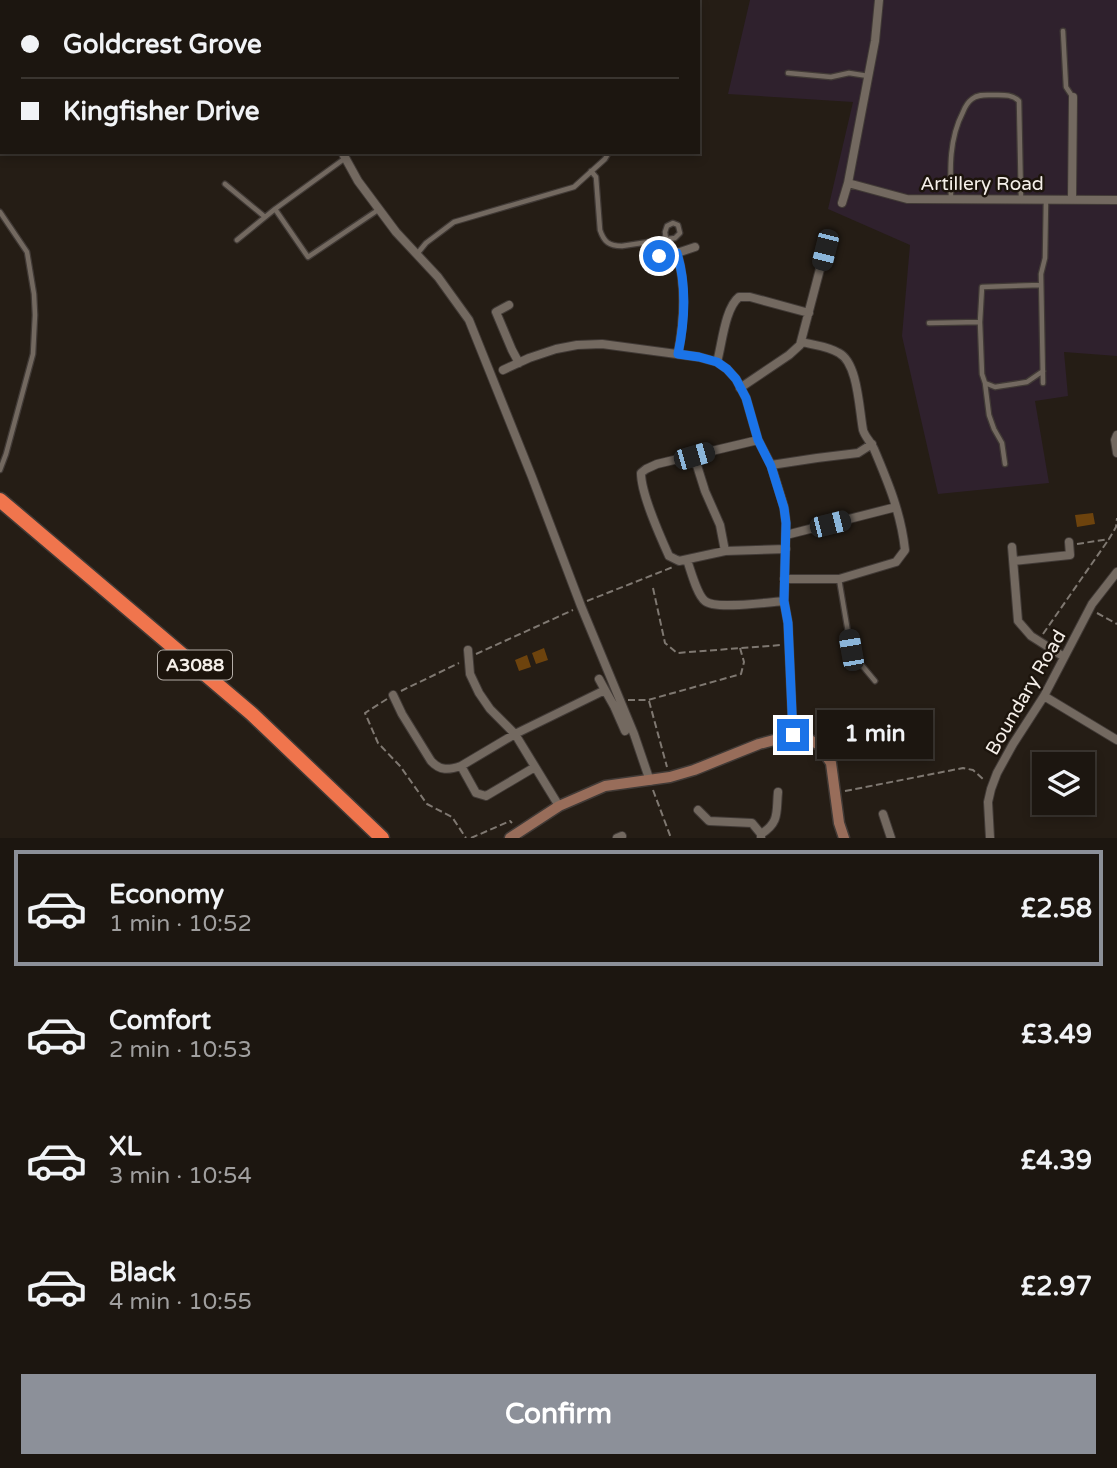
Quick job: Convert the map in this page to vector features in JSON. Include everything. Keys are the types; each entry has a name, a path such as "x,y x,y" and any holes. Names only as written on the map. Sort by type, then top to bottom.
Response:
{"highway":[{"name":"A3088","path":"0,500 252,714 382,838"}],"street":[{"path":"842,204 869,76 879,0"},
{"path":"1072,199 1073,97"},
{"path":"344,155 358,181 396,232 438,277 469,320 580,605 634,734 650,781"},
{"name":"Artillery Road","path":"848,183 907,199 1117,200"},
{"path":"659,256 695,247"},
{"path":"740,388 789,355 802,342 825,250"},
{"path":"677,253 682,272 684,324 678,354"},
{"path":"717,362 730,310 739,297 750,297 809,313"},
{"path":"509,305 496,312 519,363"},
{"path":"784,579 839,579 896,562 905,550 897,507 872,444 864,435 854,373 849,362 838,352 802,342"},
{"path":"503,370 556,349 602,344 699,357 717,362 727,369 746,398 758,440 771,466 784,508 784,601 788,623 793,735"},
{"path":"1117,435 1117,453"},
{"path":"758,440 657,464 641,473 641,482 669,556 683,561 725,551 786,549"},
{"path":"771,466 858,453 872,444"},
{"path":"694,456 720,525 725,551"},
{"path":"786,535 897,507"},
{"path":"1014,561 1070,555 1069,544"},
{"path":"1012,547 1018,621 1031,636 1064,657"},
{"path":"683,561 700,595 709,604 784,601"},
{"name":"Boundary Road","path":"990,838 988,803 997,773 1044,696 1090,609 1117,572"},
{"path":"468,654 470,674 479,693 490,709 515,734 559,806"},
{"path":"599,679 625,731"},
{"path":"393,695 431,761 436,766 450,770 515,734 605,690"},
{"path":"1044,696 1117,740"},
{"path":"510,838 559,806 605,786 670,777 759,744 793,735 803,736 819,745 831,762 839,823 844,838"},
{"path":"461,766 476,793 486,796 535,768"},
{"path":"698,810 709,821 752,823 761,836 775,821 778,792"},
{"path":"883,814 891,838"}],"lane":[{"path":"1063,31 1066,87 1073,97"},
{"path":"788,73 831,77 849,73 869,76"},
{"path":"951,199 950,167 956,126 967,104 980,95 1008,95 1019,101 1021,199"},
{"path":"417,254 426,243 454,222 574,187 608,154"},
{"path":"237,240 344,155"},
{"path":"592,172 596,177 600,230 608,244 622,246 666,239"},
{"path":"225,184 265,217"},
{"path":"1043,383 1041,274 1045,258 1046,199"},
{"path":"275,209 308,257 379,209"},
{"path":"0,212 27,253 35,315 33,354 0,470"},
{"path":"1004,464 1002,443 989,415 982,374 982,287 1041,285"},
{"path":"929,323 980,322"},
{"path":"985,383 995,387 1027,382 1043,371"},
{"path":"839,579 851,650 875,681"}],"path":[{"path":"1039,641 1109,539 1117,519"},
{"path":"1069,544 1109,539"},
{"path":"468,654 683,561"},
{"path":"653,588 665,643 677,653 789,645"},
{"path":"1090,609 1117,624"},
{"path":"620,704 628,700 648,700 741,674 744,662 740,648"},
{"path":"648,700 670,777"},
{"path":"843,791 963,768 974,770 991,789"},
{"path":"650,781 671,838"},
{"path":"471,838 510,821 521,831"}],"shaded area":[{"path":"750,0 1117,0 1117,356 1064,352 1068,396 1035,401 1049,483 938,494 902,336 910,245 828,209 853,102 728,94"}],"building":[{"path":"1093,513 1095,524 1077,527 1075,515"},
{"path":"544,648 548,660 536,664 532,653"},
{"path":"527,655 531,667 519,671 515,660"}],"route":[{"path":"659,256 677,253 682,272 684,324 678,354 717,362 736,379 746,398 758,440 771,466 784,508 784,611 788,623 793,735"}]}
